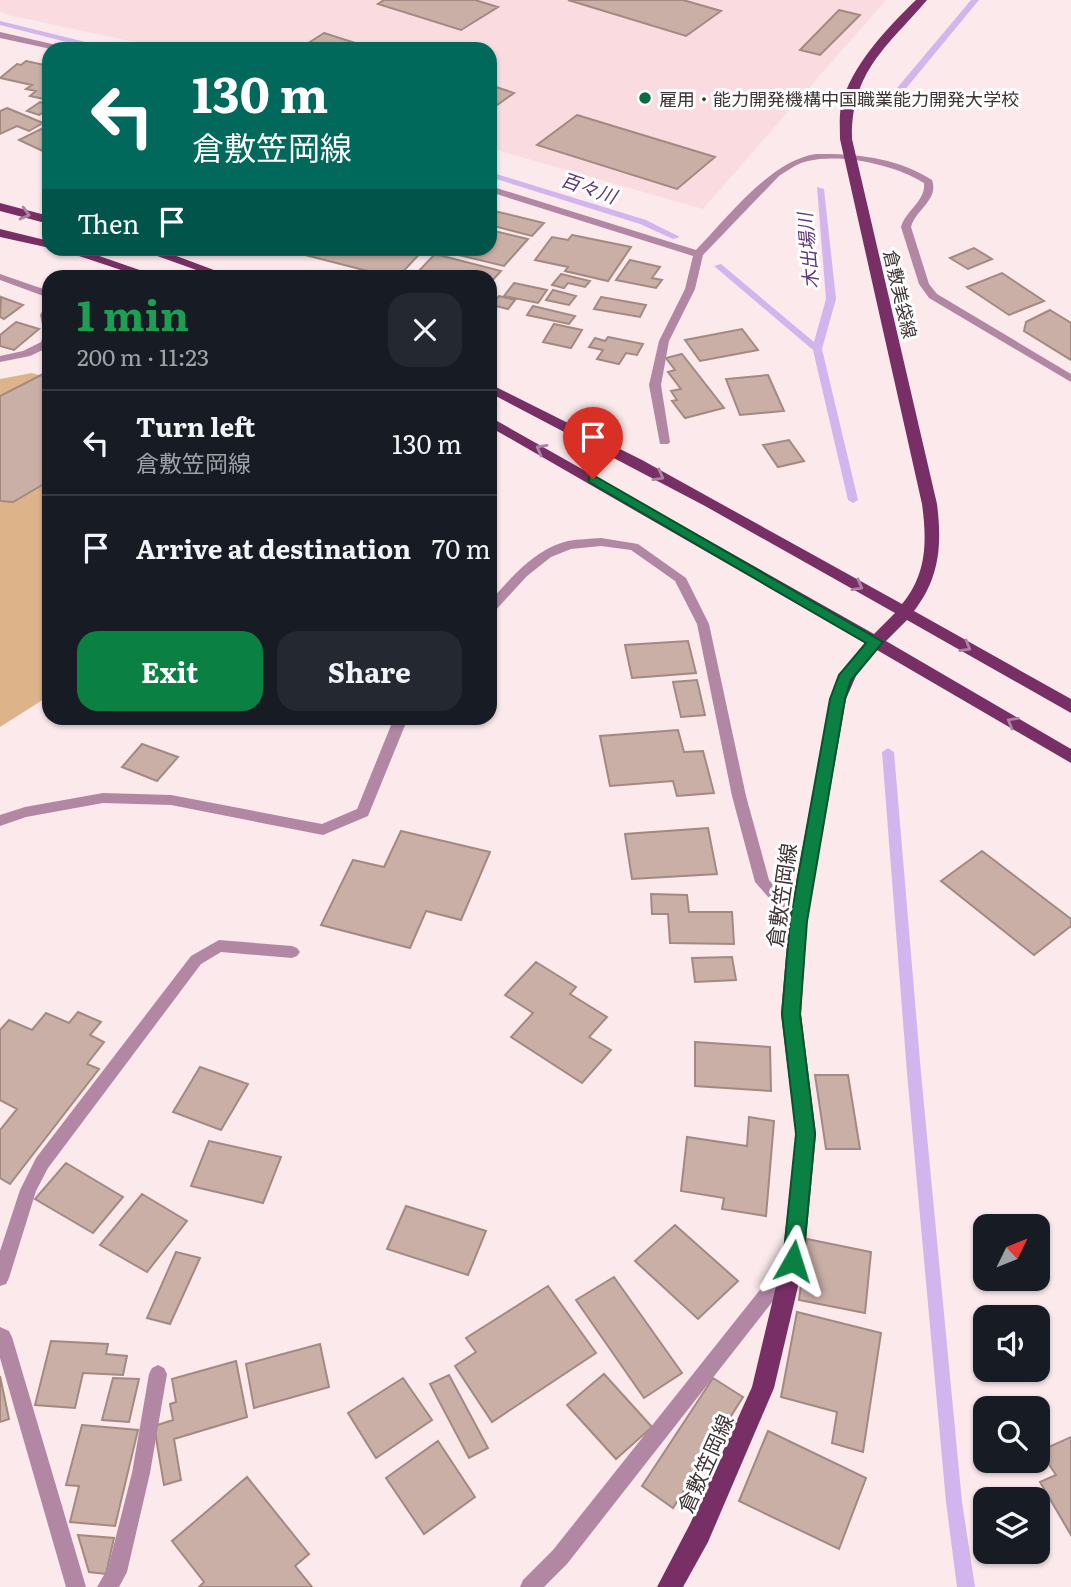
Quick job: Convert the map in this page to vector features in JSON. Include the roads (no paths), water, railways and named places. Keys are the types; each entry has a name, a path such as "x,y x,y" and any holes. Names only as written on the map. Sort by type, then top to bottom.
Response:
{"main road":[{"name":"倉敷美袋線","path":"876,642 919,597 929,575 933,550 932,517 850,160 846,121 853,90 908,12 922,0"},
{"path":"0,208 42,218"},
{"path":"0,233 42,243"},
{"path":"87,256 132,270"},
{"path":"165,256 206,270"},
{"path":"497,392 598,442 1071,707"},
{"path":"497,425 1071,757"},
{"name":"倉敷笠岡線","path":"669,1587 699,1533 764,1388 793,1261 806,1134 791,1014 798,921 838,699 844,678 876,642"}],"street":[{"path":"0,35 42,44"},
{"path":"664,442 655,385 664,341 690,289 698,254 776,174 790,163 816,157 906,169 929,182 932,190 929,197 913,211 906,227 924,284 933,296 1071,379"},
{"path":"497,191 698,254"},
{"path":"0,277 42,292"},
{"path":"0,359 26,354 42,346"},
{"path":"497,602 539,560 569,545 601,542 634,547 680,578 702,624 739,796 762,882 798,921"},
{"path":"0,821 25,812 103,798 171,800 323,830 363,812 398,725"},
{"path":"0,1278 28,1190 42,1163 196,960 219,946 292,952"},
{"path":"530,1587 560,1557 793,1261"},
{"path":"0,1336 3,1337 76,1587"},
{"path":"107,1587 117,1572 141,1473 158,1374"}],"waterway":[{"name":"木出場川","path":"895,96 975,0"},
{"name":"百々川","path":"0,23 75,42"},
{"name":"百々川","path":"497,176 643,222 676,237"},
{"name":"木出場川","path":"817,349 831,299 820,189"},
{"name":"百々川","path":"718,266 817,349"},
{"path":"817,349 853,500"},
{"path":"888,752 914,1073 954,1502 966,1587"}],"place":[{"name":"雇用・能力開発機構中国職業能力開発大学校","path":"645,98"}]}
